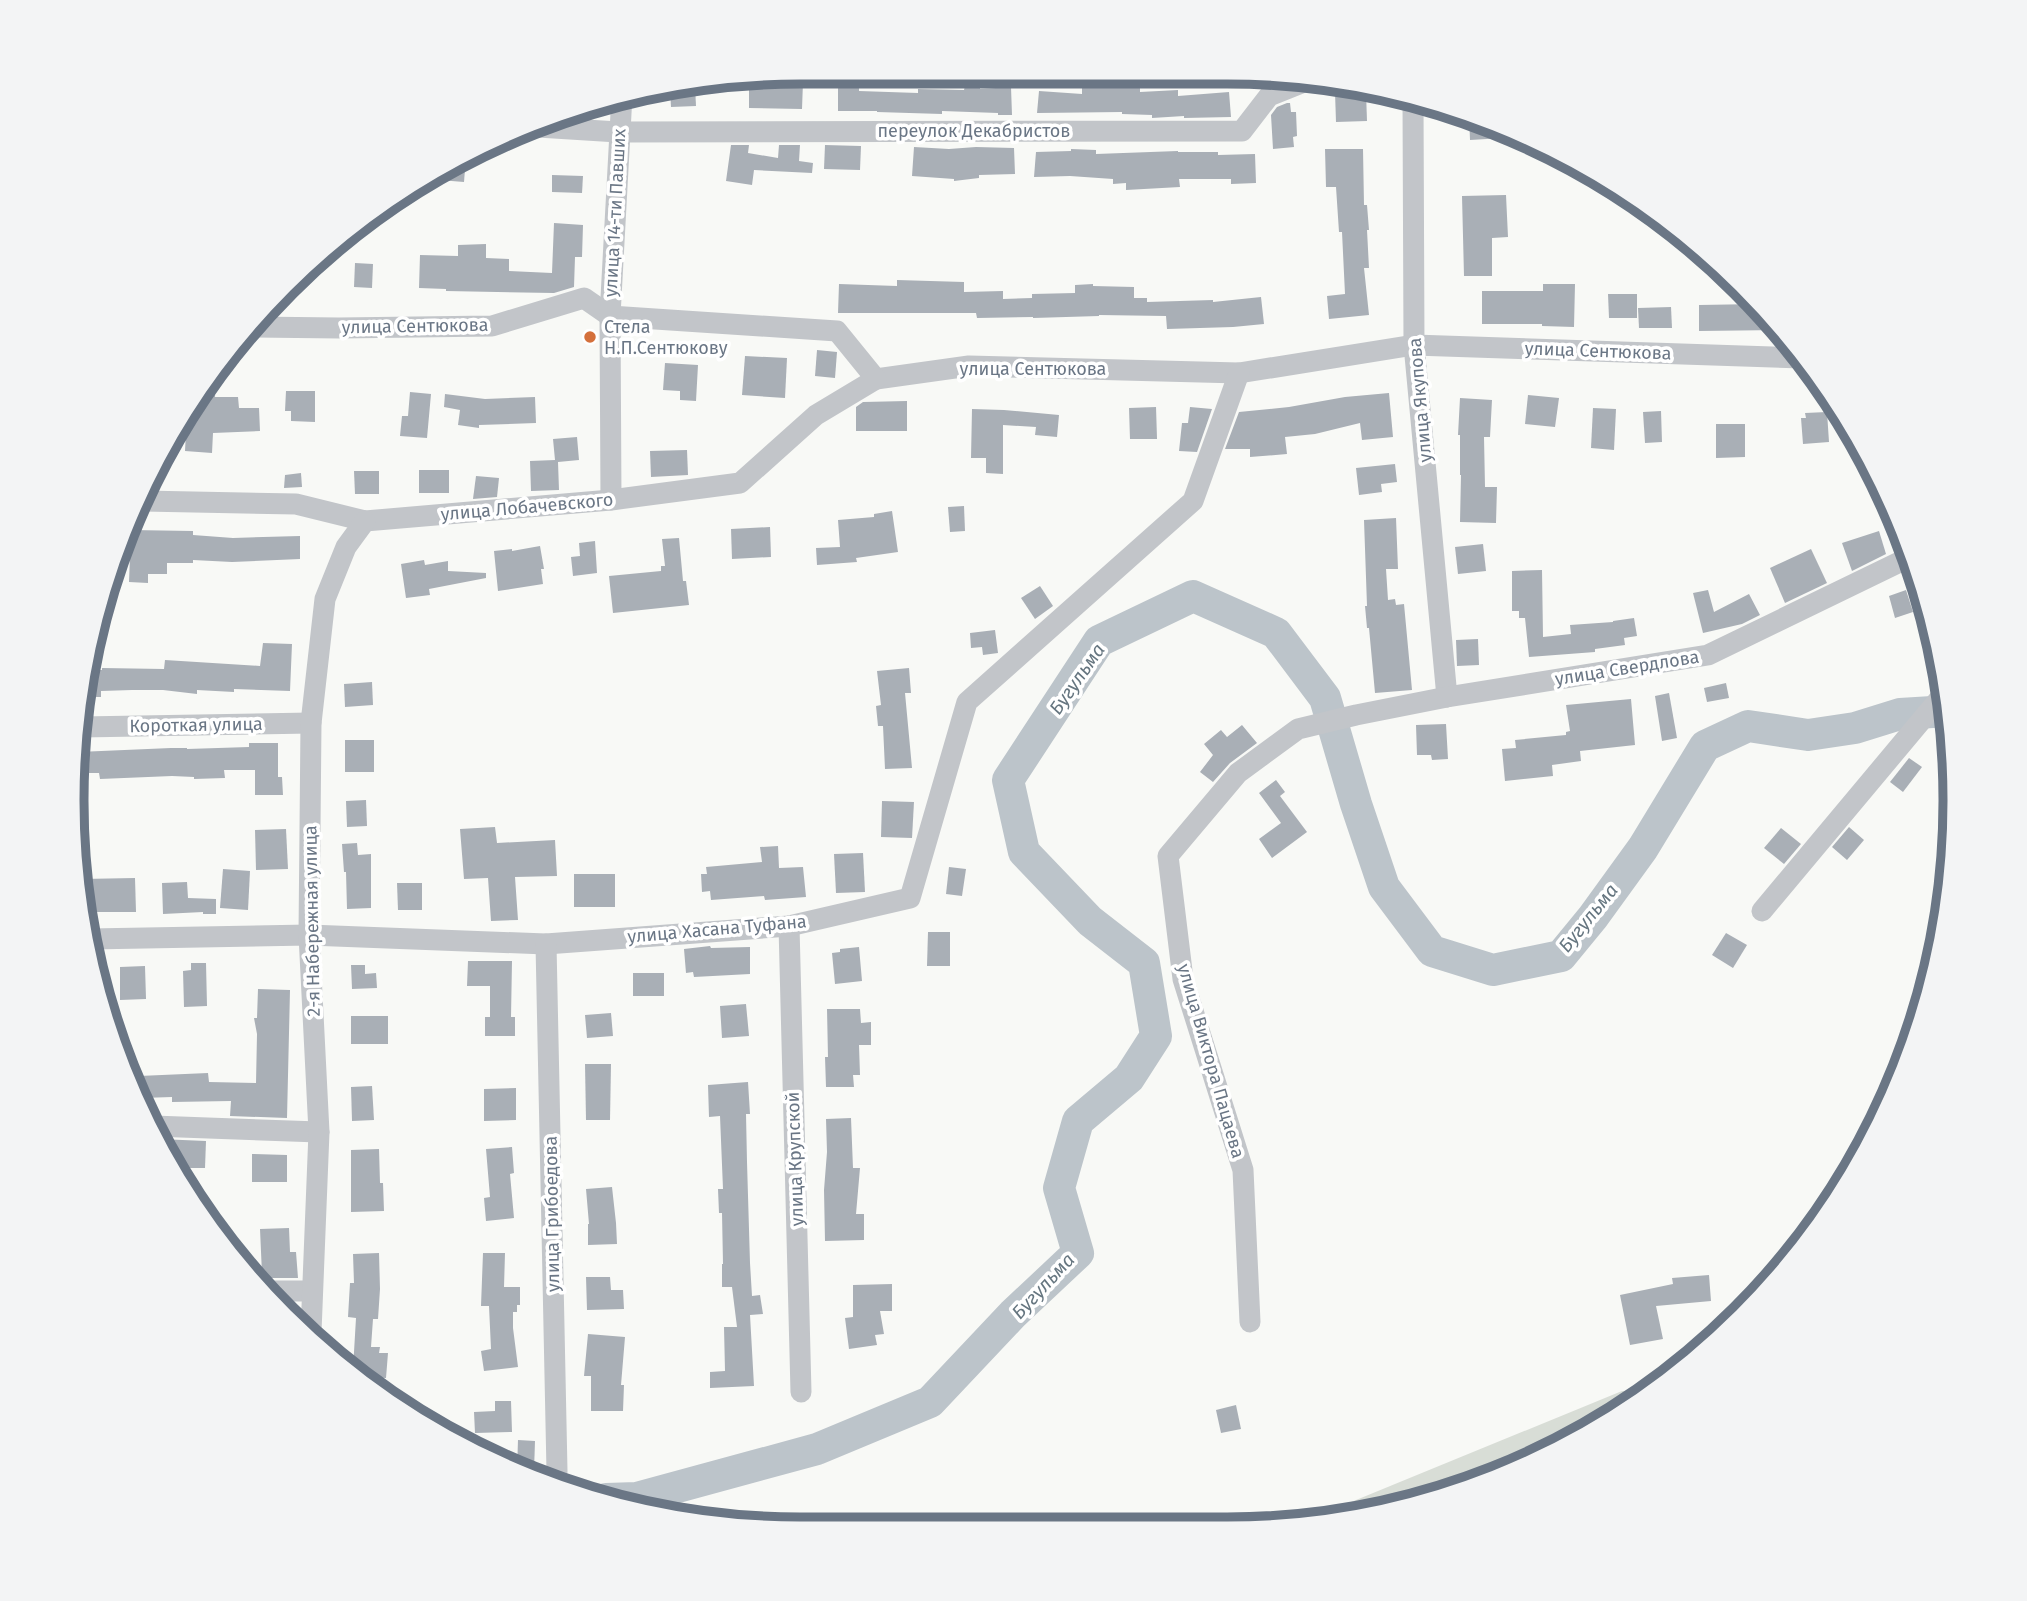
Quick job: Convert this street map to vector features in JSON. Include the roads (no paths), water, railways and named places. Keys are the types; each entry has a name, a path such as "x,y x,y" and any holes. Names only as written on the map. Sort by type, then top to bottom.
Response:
{"street":[{"name":"переулок Декабристов","path":"618,132 1242,131 1269,96 1291,88"},
{"name":"улица 14-ти Павших","path":"611,500 610,316 621,107"},
{"name":"улица Якупова","path":"1413,108 1414,345 1447,697"},
{"path":"554,128 618,132"},
{"name":"улица Сентюкова","path":"263,327 492,326 584,298 610,316 837,331 876,379 969,366 1239,373 1414,345 1790,358"},
{"name":"улица Хасана Туфана","path":"98,939 309,935 546,944 789,926 910,898 967,702 1193,501 1239,373"},
{"name":"улица Лобачевского","path":"150,501 296,504 365,521 611,500 740,483 816,415 876,379"},
{"name":"2-я Набережная улица","path":"311,1323 319,1132 309,935 311,723 325,599 346,547 365,521"},
{"name":"улица Свердлова","path":"1298,729 1447,697 1708,655 1902,561"},
{"path":"1762,911 1936,703"},
{"name":"Короткая улица","path":"88,727 311,723"},
{"name":"улица Виктора Пацаева","path":"1250,1322 1243,1170 1183,979 1168,856 1238,773 1298,729"},
{"name":"улица Крупской","path":"789,926 801,1392"},
{"name":"улица Грибоедова","path":"546,944 557,1474"},
{"path":"163,1126 319,1132"},
{"path":"279,1291 312,1291"}],"waterway":[{"name":"Бугульма","path":"637,1498 817,1449 930,1402 1013,1314 1078,1253 1059,1188 1078,1121 1129,1078 1156,1036 1144,963 1090,921 1024,852 1008,780 1099,641 1193,596 1276,633 1325,698 1384,887 1432,951 1493,970 1561,956 1643,848 1705,746 1748,726 1808,735 1855,728 1900,714 1937,712"}],"place":[{"name":"Стела Н.П.Сентюкову","path":"590,337"}]}
